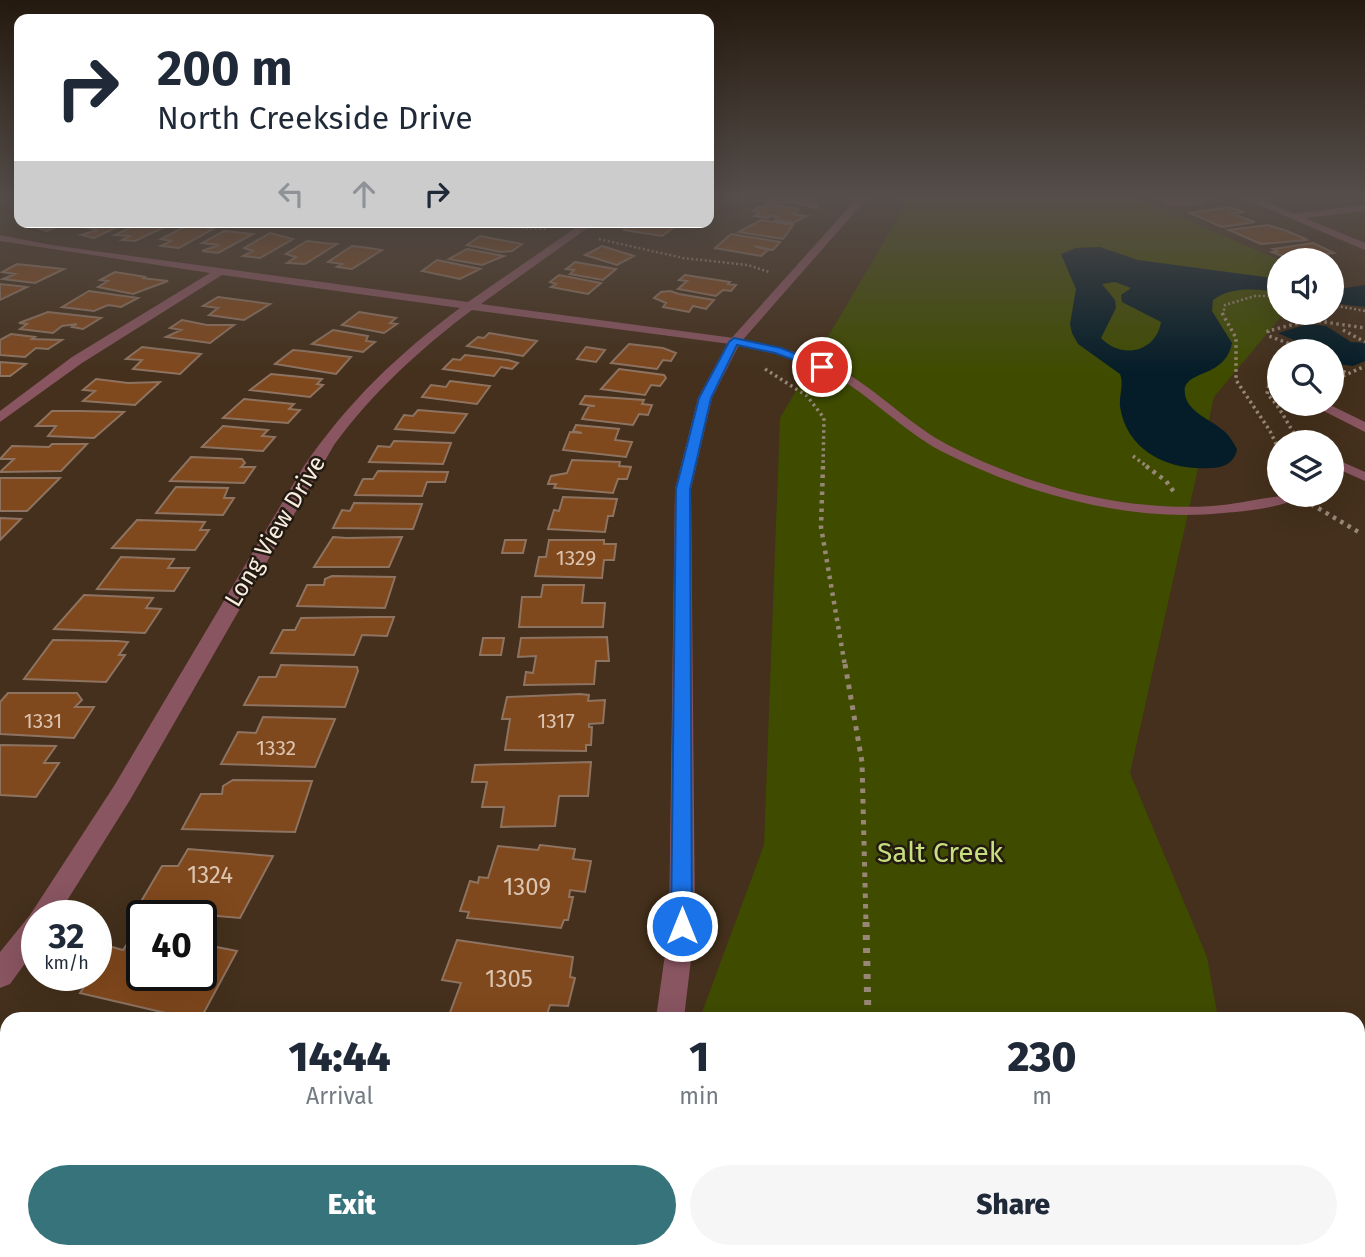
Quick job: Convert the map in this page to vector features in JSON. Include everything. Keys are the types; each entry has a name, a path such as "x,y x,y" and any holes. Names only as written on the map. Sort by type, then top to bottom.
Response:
{"street":[{"path":"103,255 734,342"},
{"name":"Long View Drive","path":"53,900 111,812 280,519 344,420 384,377 473,305 545,255"},
{"path":"671,1012 682,926 683,489 705,398 734,342 812,255"},
{"path":"0,418 77,360 221,271"},
{"path":"1341,416 1365,428"},
{"path":"0,974 21,946"}],"lane":[{"path":"734,342 777,351 836,373 942,446 1020,480 1139,506 1198,511 1267,503"},
{"path":"1344,467 1365,477"}],"path":[{"path":"1267,297 1237,299 1225,305 1222,313 1235,334 1235,378 1270,430"},
{"path":"1344,307 1365,311"},
{"path":"1277,339 1269,336 1268,331 1295,321 1313,320 1342,329 1365,342"},
{"path":"1342,329 1365,328"},
{"path":"755,366 801,392 814,403 824,418 821,527 862,762 869,1012"},
{"path":"1344,375 1365,366"},
{"path":"1344,372 1348,373"},
{"path":"1133,456 1166,481 1181,501"},
{"path":"1316,507 1362,534"}],"green space":[{"name":"Salt Creek","path":"876,255 1267,255 1267,325 1274,325 1214,397 1130,773 1207,957 1217,1012 702,1012 764,845 780,418"}],"water":[{"path":"1061,255 1122,255 1138,260 1267,277 1267,291 1228,292 1213,300 1212,311 1232,343 1228,355 1221,363 1186,386 1185,394 1190,406 1231,439 1237,449 1234,458 1219,467 1179,466 1165,462 1140,446 1124,422 1120,406 1120,374 1078,344 1070,324 1076,289","holes":["1115,282 1131,288 1121,295 1122,302 1161,322 1158,332 1145,346 1128,351 1109,345 1101,338 1116,308 1115,300 1102,284"]},
{"path":"1365,285 1365,307 1344,304 1344,288"},
{"path":"1306,325 1326,326 1351,342 1365,343 1365,361 1353,366 1344,365 1344,339 1292,339 1278,333"}],"building":[{"path":"246,255 266,255 260,258 243,256"},
{"path":"288,255 320,255 305,264 287,263 296,257"},
{"path":"339,255 375,255 352,269 337,267 342,264 328,262"},
{"path":"457,255 504,256 482,265 449,259"},
{"path":"585,255 630,255 634,256 617,265"},
{"path":"437,260 480,269 460,279 422,271"},
{"path":"575,262 616,269 603,280 570,274 574,270 566,269"},
{"path":"17,264 64,269 35,283 3,279 15,274 2,272"},
{"path":"115,272 168,281 133,294 98,287 108,281 100,280"},
{"path":"559,275 601,283 588,294 551,287 556,284 550,282"},
{"path":"685,275 736,285 731,291 723,290 716,296 678,289 687,281 679,280"},
{"path":"0,284 27,287 0,300"},
{"path":"89,291 138,298 121,307 108,305 94,311 62,307"},
{"path":"670,291 714,300 706,309 693,306 689,312 663,307 666,303 654,298 661,292"},
{"path":"218,297 270,304 244,320 209,315 218,308 203,306"},
{"path":"48,312 101,318 83,329 72,327 77,324 62,326 53,333 20,329 27,324 19,323"},
{"path":"359,312 396,318 390,323 397,324 384,333 342,325"},
{"path":"182,320 207,325 234,325 210,343 166,337 181,330 170,328"},
{"path":"333,330 368,336 366,341 375,342 363,352 312,344"},
{"path":"489,333 537,341 523,356 467,346 478,337 484,338"},
{"path":"11,334 35,337 32,339 62,340 48,349 36,348 25,357 0,355 0,340"},
{"path":"629,344 663,348 676,353 671,361 663,360 657,369 611,363"},
{"path":"142,347 201,354 180,374 133,369 142,360 126,359"},
{"path":"586,347 605,350 596,362 577,359"},
{"path":"293,350 351,357 336,374 275,364"},
{"path":"465,355 518,363 512,369 501,367 494,376 443,369 453,359 460,360"},
{"path":"0,362 26,364 10,376 0,376"},
{"path":"619,369 664,375 666,378 660,386 651,385 645,395 601,389"},
{"path":"271,374 322,379 317,384 323,385 310,397 250,390"},
{"path":"96,379 128,383 160,382 135,405 83,401 95,391 83,390"},
{"path":"450,381 490,386 477,404 422,397 431,385 446,387"},
{"path":"585,396 644,400 642,404 652,405 648,415 639,414 633,425 582,419 589,406 595,406 580,404"},
{"path":"244,399 294,404 289,409 300,410 288,423 223,418"},
{"path":"418,410 467,414 454,433 395,429 404,415 413,416"},
{"path":"52,411 124,412 94,438 48,436 56,426 36,426"},
{"path":"576,425 619,429 615,440 632,442 626,457 563,450 570,432 582,433 573,431"},
{"path":"223,426 268,430 262,436 275,437 263,451 202,447"},
{"path":"394,441 451,443 443,464 369,462 378,446 390,447"},
{"path":"52,444 87,444 61,471 0,472 14,459 0,459 12,446 49,447"},
{"path":"191,457 242,459 245,463 241,467 255,467 244,483 170,481"},
{"path":"572,460 620,462 619,466 631,467 627,479 618,479 613,493 554,488 556,484 548,484 551,476 567,473"},
{"path":"378,471 448,472 445,482 427,482 422,496 355,495 363,479 373,479"},
{"path":"0,478 60,478 27,511 0,511"},
{"path":"176,487 228,488 224,498 234,498 223,515 156,513"},
{"path":"563,497 617,499 613,516 608,516 605,532 548,529 554,510 559,511"},
{"path":"354,503 422,504 413,529 333,528 342,510 350,511"},
{"path":"0,518 21,519 0,540"},
{"path":"137,520 205,522 200,530 209,530 195,550 112,548"},
{"path":"333,537 402,537 389,567 314,567"},
{"path":"505,540 526,540 523,553 502,553"},
{"path":"549,540 604,540 604,544 616,544 614,560 604,560 602,578 535,576 539,557 546,557"},
{"path":"121,557 174,559 168,568 189,568 174,591 97,589"},
{"path":"332,576 395,577 385,608 297,606 307,585 324,585 325,579"},
{"path":"543,585 584,585 582,603 605,603 603,627 519,627 522,597 541,597"},
{"path":"84,595 153,598 146,608 161,609 145,633 54,629"},
{"path":"394,617 387,636 362,635 354,655 271,653 283,630 295,630 301,618"},
{"path":"607,637 609,661 596,661 594,684 524,685 526,672 533,673 536,656 518,657 521,638"},
{"path":"483,638 504,638 501,655 480,655"},
{"path":"53,640 128,642 119,655 125,655 106,682 24,679"},
{"path":"281,665 357,667 358,671 345,707 244,705 259,677 276,677"},
{"path":"8,693 77,693 82,700 75,707 94,707 74,738 0,734 0,702"},
{"path":"589,695 588,701 605,700 603,723 589,724 589,727 592,727 591,745 586,745 586,751 505,750 510,719 502,719 507,697"},
{"path":"263,717 335,719 315,767 221,764 238,732 256,733"},
{"path":"0,745 56,746 44,763 59,763 36,797 0,795"},
{"path":"591,762 588,796 559,796 555,826 501,827 504,807 482,807 487,782 472,782 475,765"},
{"path":"233,780 312,781 295,832 182,829 201,794 222,794 223,786"},
{"path":"540,845 575,849 573,859 591,861 585,892 570,890 569,897 573,897 568,920 564,920 561,928 467,918 469,912 460,911 470,881 478,883 479,877 488,878 498,846 538,850"},
{"path":"188,849 273,856 240,918 217,916 217,900 142,900 162,866 178,866"},
{"path":"457,940 573,957 570,977 575,978 568,1006 550,1005 548,1012 450,1012 461,983 442,980"},
{"path":"126,946 126,991 216,991 204,1012 161,1012 80,993 112,991 112,947 123,950"},
{"path":"217,947 237,951 217,988"}],"route":[{"path":"682,926 681,526 683,489 705,398 734,342 777,351 822,367"}]}
